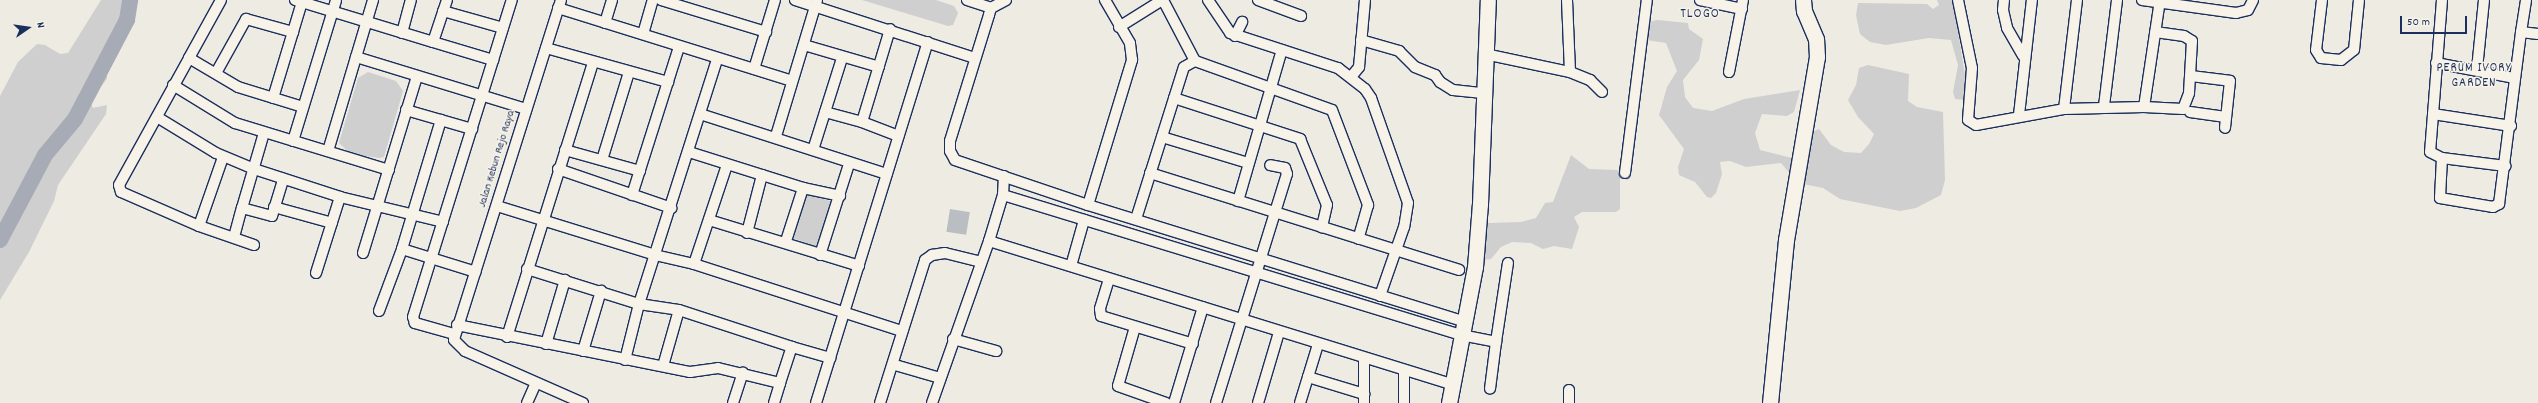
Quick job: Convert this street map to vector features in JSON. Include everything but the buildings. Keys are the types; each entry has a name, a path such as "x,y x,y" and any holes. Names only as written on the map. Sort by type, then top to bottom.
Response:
{"street":[{"path":"221,0 119,184 119,190 199,226 254,245"},
{"path":"293,141 336,0"},
{"path":"328,152 373,0"},
{"path":"402,33 411,0"},
{"path":"433,42 447,0"},
{"path":"512,0 412,320 690,372 718,368 780,383"},
{"path":"605,23 612,0"},
{"path":"643,34 654,0"},
{"path":"662,0 766,32"},
{"path":"754,69 775,0"},
{"path":"795,0 816,3 975,58"},
{"path":"968,0 991,8"},
{"path":"1006,0 991,8 975,58 950,141 950,151 957,161 1088,205 1380,296 1496,342"},
{"path":"1088,205 1132,60 1130,44 1105,0"},
{"path":"1119,27 1163,0 1195,61 1327,106 1335,113 1368,205 1358,239"},
{"path":"1208,0 1226,30 1235,36 1327,63 1351,77 1371,98 1407,200 1407,216 1397,252 1380,296"},
{"path":"1258,0 1301,16"},
{"path":"1351,77 1359,67 1365,0"},
{"path":"1449,403 1451,384 1475,267 1479,220 1488,0"},
{"path":"1567,0 1570,72"},
{"path":"1625,173 1647,0"},
{"path":"1700,0 1742,5 1729,72"},
{"path":"1770,403 1786,240 1817,57 1816,39 1804,10 1803,0"},
{"path":"1958,0 1972,68 1969,122 1976,125 2019,115 2064,109 2104,106 2184,108 2191,76 2194,51 2191,40 2155,32"},
{"path":"2004,0 2003,10 2007,28 2023,56"},
{"path":"2019,115 2023,56 2032,0"},
{"path":"2064,109 2078,0"},
{"path":"2104,106 2117,0"},
{"path":"2142,0 2160,1 2236,13 2248,10 2253,0"},
{"path":"2322,0 2316,50 2321,58 2341,60 2354,50 2359,0"},
{"path":"2442,0 2430,152 2442,158 2505,166"},
{"path":"2476,69 2484,0"},
{"path":"2442,158 2440,198 2493,207 2499,203 2511,126 2514,78 2526,0"},
{"path":"273,98 293,32 298,1 332,13 492,60"},
{"path":"2144,107 2160,1"},
{"path":"776,136 816,3"},
{"path":"560,4 605,23 643,34 717,60 754,69 792,81"},
{"name":"Jalan Kebun Rejo Raya","path":"456,329 476,272 560,4"},
{"path":"443,11 503,28"},
{"path":"216,73 246,19 293,32"},
{"path":"1235,36 1242,22"},
{"path":"862,122 890,29"},
{"path":"2521,32 2538,34"},
{"path":"1361,40 1399,51 1415,67 1435,75 1440,82 1453,90 1483,93"},
{"path":"816,403 928,42"},
{"path":"804,45 842,58 879,67"},
{"path":"632,195 679,47"},
{"path":"546,48 668,82"},
{"path":"1238,201 1282,50"},
{"path":"1485,54 1570,72 1590,80 1602,92"},
{"path":"356,57 482,94 526,109"},
{"path":"189,58 238,87 303,107"},
{"path":"813,150 842,58"},
{"path":"624,360 639,304 689,152 717,60"},
{"path":"1136,219 1184,67 1195,61"},
{"path":"507,337 558,169 593,62"},
{"path":"2436,63 2476,69 2514,78"},
{"path":"602,160 629,72"},
{"path":"363,253 406,110 418,76"},
{"path":"2191,76 2230,81 2225,128"},
{"path":"173,85 235,123 389,170"},
{"path":"1174,98 1260,126 1302,142 1327,205 1322,227"},
{"path":"406,110 472,129"},
{"path":"825,112 862,122 898,136"},
{"path":"2190,112 2226,117"},
{"path":"700,114 776,136 849,164 887,174"},
{"path":"2433,114 2511,126"},
{"path":"157,117 223,157 283,179 340,196 443,222"},
{"path":"379,311 402,250 441,120"},
{"path":"234,237 264,133"},
{"path":"1162,137 1248,164"},
{"path":"565,150 640,171"},
{"path":"689,152 803,188 840,196"},
{"path":"199,226 223,157"},
{"path":"820,255 849,164"},
{"path":"694,264 727,165"},
{"path":"1216,403 1243,319 1255,273 1276,213 1287,174 1285,168 1270,165"},
{"path":"558,169 671,208"},
{"path":"1150,173 1397,252 1459,270"},
{"path":"747,233 762,175"},
{"path":"932,403 953,339 989,241 1003,195 1004,176"},
{"path":"242,208 270,216 283,179"},
{"path":"786,241 803,188"},
{"path":"1003,195 1255,273 1462,328"},
{"path":"316,273 340,196"},
{"path":"497,206 655,255 694,264 844,314 902,331"},
{"path":"274,207 332,223"},
{"path":"709,220 747,233 786,241 820,255 858,266"},
{"path":"1071,266 1084,220"},
{"path":"989,241 1451,384"},
{"path":"402,250 476,272"},
{"path":"880,403 923,264 929,257 945,253 981,262"},
{"path":"1490,389 1508,264"},
{"path":"527,269 639,304 680,310 830,358"},
{"path":"1109,279 1100,315 1193,344"},
{"path":"546,344 565,280"},
{"path":"583,351 601,291"},
{"path":"1174,403 1203,307"},
{"path":"663,366 680,310"},
{"path":"1135,327 1118,386 1166,403"},
{"path":"456,329 456,343 465,351 536,383 563,399 583,403"},
{"path":"1258,403 1279,332"},
{"path":"953,339 996,351"},
{"path":"1300,403 1318,344"},
{"path":"774,403 792,347"},
{"path":"1308,377 1364,399 1364,358"},
{"path":"895,365 940,378"},
{"path":"1404,370 1404,403"},
{"path":"733,403 743,373"},
{"path":"527,403 536,383"},
{"path":"1569,390 1569,403"}],"shaded area":[{"path":"101,0 127,0 107,54 107,79 90,100 93,108 107,105 106,114 58,185 54,201 29,252 0,300 0,96 18,62 37,44 45,45 60,54 68,53"},
{"path":"862,0 936,0 954,6 958,13 953,25 948,26"},
{"path":"1937,0 1953,0 1966,82 1965,100 1955,99 1953,92 1958,65 1951,40 1929,38 1886,45 1870,42 1860,34 1856,15 1858,3 1927,4 1933,9 1939,5"},
{"path":"1657,20 1688,23 1689,29 1703,39 1699,60 1683,80 1685,97 1693,108 1712,111 1744,99 1800,90 1794,112 1787,116 1762,114 1755,133 1760,150 1807,162 1812,132 1819,129 1831,145 1844,152 1861,153 1869,144 1874,134 1858,117 1848,100 1856,85 1859,68 1868,65 1909,74 1908,101 1917,107 1943,112 1945,180 1941,195 1916,208 1900,211 1840,199 1823,188 1798,183 1781,163 1746,167 1730,161 1720,162 1722,174 1716,193 1711,198 1707,197 1695,182 1679,175 1678,167 1684,149 1659,115 1667,87 1677,71 1666,43 1646,40 1649,22"},
{"path":"368,72 396,81 403,91 384,157 379,158 351,154 339,143 358,78"},
{"path":"1571,155 1589,169 1617,170 1620,172 1620,209 1616,212 1582,212 1574,217 1579,227 1572,249 1554,246 1543,249 1531,243 1512,242 1501,247 1491,259 1483,260 1488,223 1521,222 1536,218 1545,203 1553,202"},
{"path":"803,192 832,202 817,247 788,236"}],"waterway":[{"path":"0,240 45,155 75,119 127,20 130,0"}],"district":[{"name":"TLOGO","path":"1700,14"},
{"name":"PERUM IVORY GARDEN","path":"2474,78"}]}
